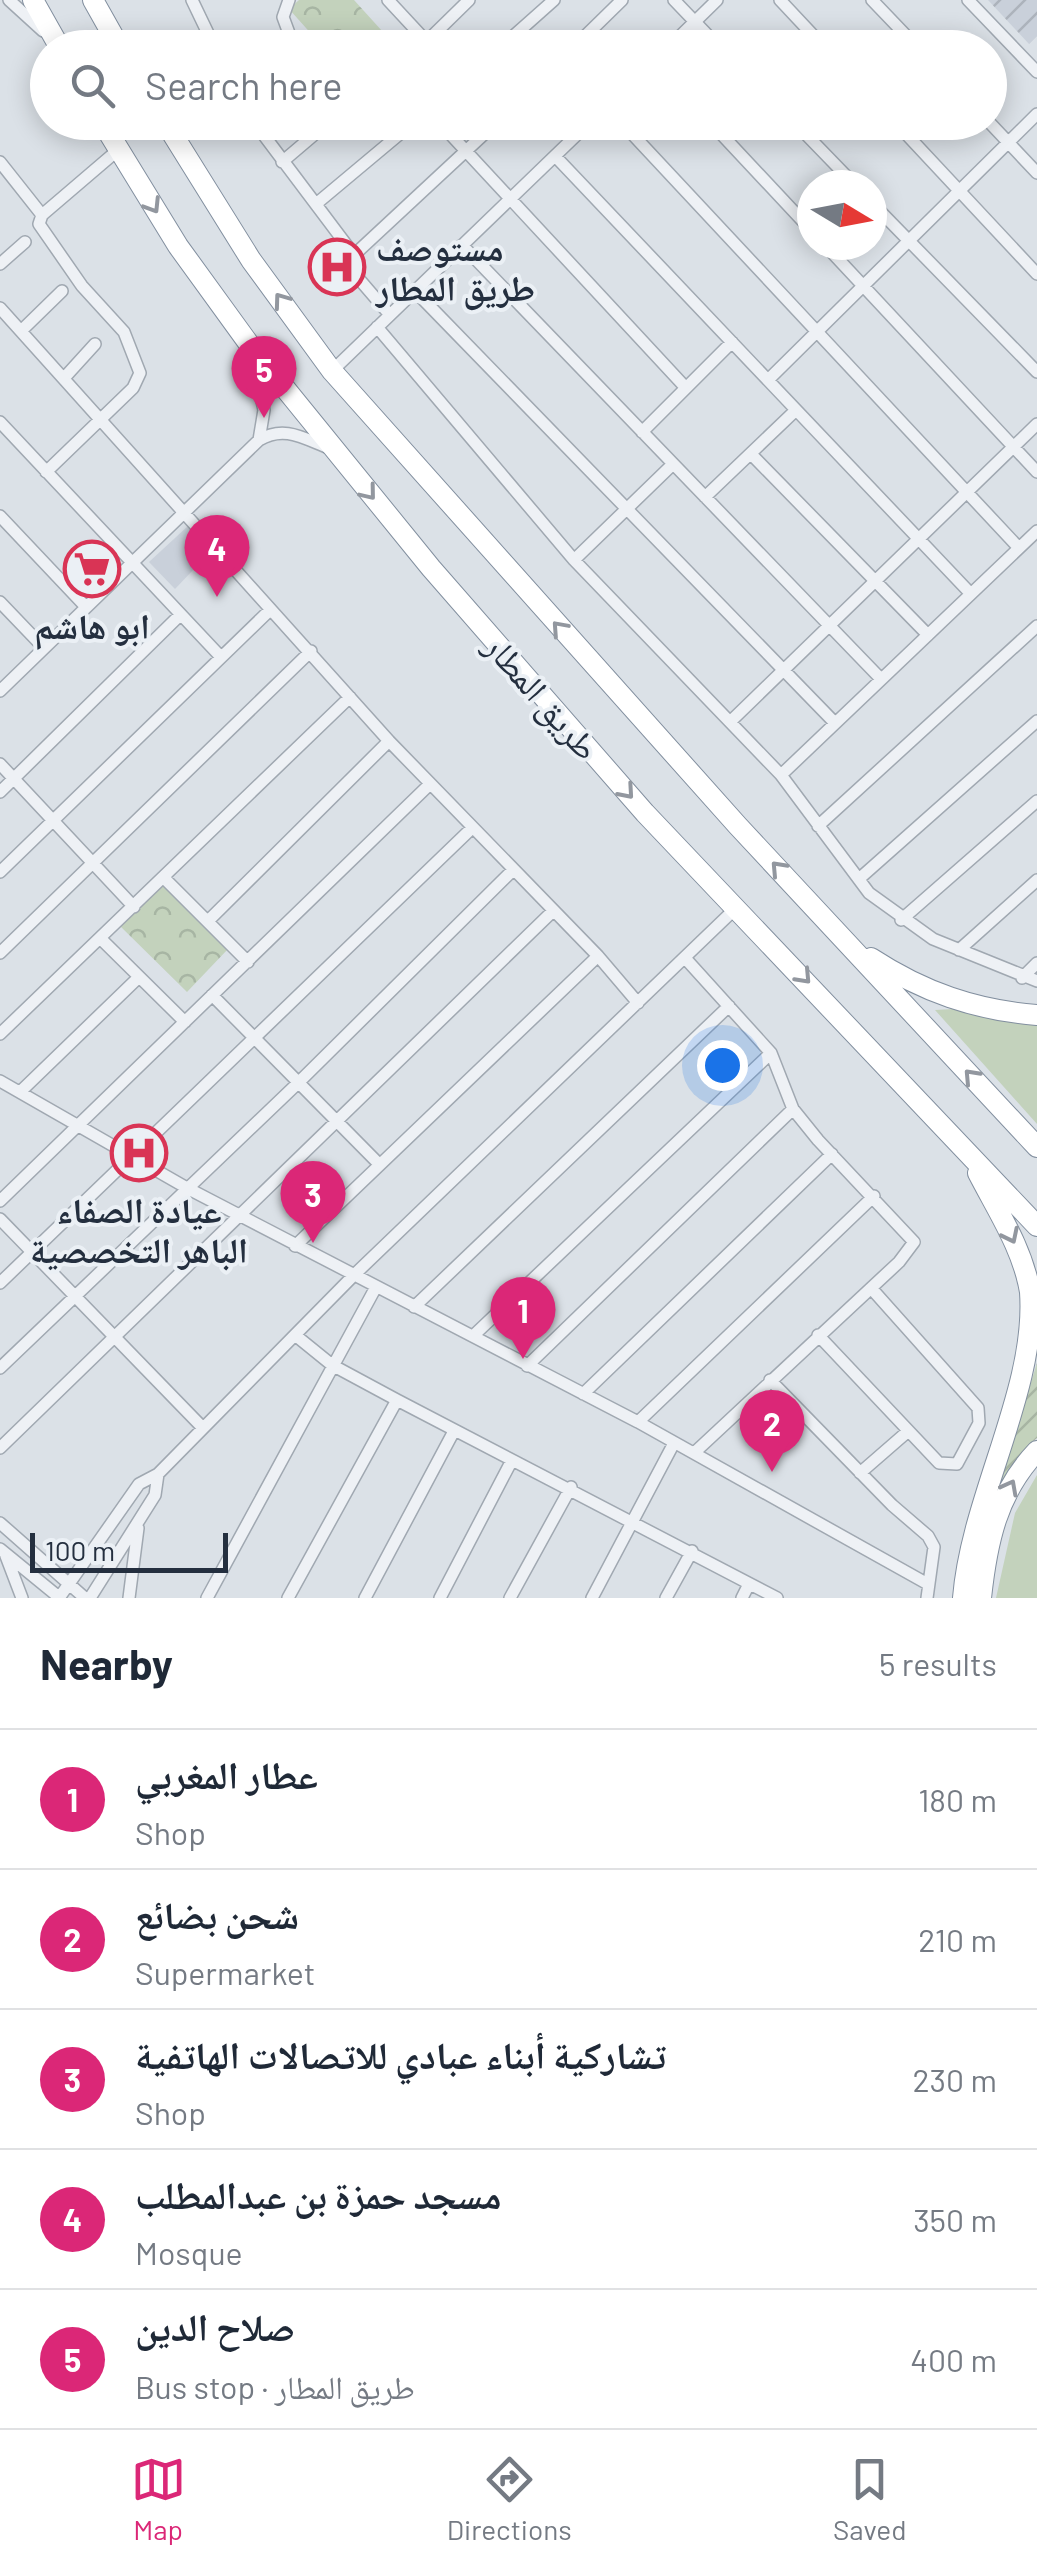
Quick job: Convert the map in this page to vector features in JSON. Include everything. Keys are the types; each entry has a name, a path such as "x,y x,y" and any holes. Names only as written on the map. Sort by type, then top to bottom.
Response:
{"highway":[{"path":"33,0 50,30"},
{"path":"94,2 110,30"},
{"name":"طريق المطار","path":"112,140 178,246 248,344 335,450 645,813 738,906 1037,1226"},
{"name":"طريق المطار","path":"175,140 251,260 332,371 518,583 1037,1147"},
{"path":"844,940 892,972 957,1002 1037,1015"},
{"path":"963,1598 976,1526 1027,1372 1033,1330 1030,1290 1017,1247 966,1149"},
{"path":"981,1598 996,1514 1010,1484 1037,1451"}],"street":[{"path":"9,0 42,30"},
{"path":"192,0 207,30"},
{"path":"288,30 283,17 289,0"},
{"path":"388,0 412,30"},
{"path":"439,30 469,0"},
{"path":"520,30 554,0"},
{"path":"674,0 703,30"},
{"path":"687,30 718,0"},
{"path":"780,0 808,30"},
{"path":"872,0 901,30"},
{"path":"968,0 997,30"},
{"path":"591,30 617,2"},
{"path":"1007,41 1037,72"},
{"path":"768,380 1037,114"},
{"path":"267,140 354,255 359,278 390,315"},
{"path":"282,162 308,140"},
{"path":"316,204 392,140"},
{"path":"456,140 686,388"},
{"path":"354,255 479,140"},
{"path":"332,371 571,140"},
{"path":"638,140 1019,548"},
{"path":"727,140 797,216"},
{"path":"811,140 840,170"},
{"path":"912,140 1037,274"},
{"path":"1006,141 1037,172"},
{"path":"46,472 103,420 137,382 138,363 124,332 82,286 38,224 42,215 118,150"},
{"path":"555,156 972,594"},
{"path":"0,162 42,215"},
{"path":"887,218 1037,372"},
{"path":"0,264 25,242"},
{"path":"462,246 881,679"},
{"path":"839,260 1037,472"},
{"path":"22,330 62,291"},
{"path":"415,291 836,723"},
{"path":"0,308 66,377 388,741 598,956 638,1003"},
{"path":"377,327 574,560 731,720 780,775 860,878 901,920 959,950 1037,981"},
{"path":"642,432 732,342"},
{"path":"66,377 95,344"},
{"path":"248,344 264,410 259,440"},
{"path":"705,497 796,410"},
{"path":"0,422 220,656"},
{"path":"731,720 1037,424"},
{"path":"1,688 259,440 275,430 285,431 335,450"},
{"path":"751,454 928,635"},
{"path":"574,560 673,464"},
{"path":"0,516 86,608"},
{"path":"780,775 1037,531"},
{"path":"0,602 44,648"},
{"path":"0,872 270,610"},
{"path":"0,792 180,615"},
{"path":"818,826 1037,626"},
{"path":"0,953 311,652"},
{"path":"0,1034 350,697"},
{"path":"860,878 1037,722"},
{"path":"208,921 388,741"},
{"path":"0,764 97,862 134,906"},
{"path":"0,1202 430,784"},
{"path":"901,920 1037,801"},
{"path":"0,1283 472,829"},
{"path":"0,1368 298,1083 512,870"},
{"path":"164,877 248,962"},
{"path":"959,950 1037,880"},
{"path":"2,1551 59,1598 138,1484 158,1474 354,1275 738,906"},
{"path":"0,1448 553,911"},
{"path":"101,939 185,1022"},
{"path":"295,1246 598,956"},
{"path":"685,958 771,1053 794,1109 914,1242 872,1288 694,1453"},
{"path":"1022,978 1037,964"},
{"path":"20,1092 139,977"},
{"path":"212,995 379,1164"},
{"path":"414,1307 728,1006"},
{"path":"473,1336 771,1053"},
{"path":"0,1081 188,1188 638,1422 926,1583"},
{"path":"527,1366 794,1109"},
{"path":"583,1394 832,1154"},
{"path":"638,1422 874,1196"},
{"path":"0,1219 202,1427"},
{"path":"206,1598 376,1287"},
{"path":"818,1335 906,1433 938,1464 952,1466 979,1424 978,1408 872,1288"},
{"path":"295,1336 332,1365 776,1598"},
{"path":"770,1380 932,1541 926,1583 928,1598"},
{"path":"288,1598 397,1400"},
{"path":"365,1598 454,1430"},
{"path":"860,1473 906,1433"},
{"path":"592,1598 674,1443"},
{"path":"440,1598 511,1462"},
{"path":"0,1522 88,1598 154,1495 158,1474"},
{"path":"510,1598 570,1487"},
{"path":"129,1598 139,1520"},
{"path":"2,1551 22,1598"},
{"path":"666,1598 692,1551"},
{"path":"742,1598 749,1584"}],"shaded area":[{"path":"988,0 1037,0 1037,36 1029,44"},
{"path":"188,526 211,551 175,589 149,562"}],"green space":[{"path":"299,0 354,0 381,30 308,30 289,9"},
{"path":"160,883 228,949 187,992 119,925"},
{"path":"935,1010 1037,1021 1037,1124"},
{"path":"1037,1363 1037,1438 1011,1468 985,1530"},
{"path":"1037,1475 1037,1598 996,1598 1015,1513"}],"place":[{"name":"مستوصف طريق المطار","path":"337,267"},
{"name":"صلاح الدين","path":"264,418"},
{"name":"ابو هاشم","path":"92,569"},
{"name":"مسجد حمزة بن عبدالمطلب","path":"217,597"},
{"name":"عيادة الصفاء الباهر التخصصية","path":"139,1153"},
{"name":"تشاركية أبناء عبادي للاتصالات الهاتفية","path":"313,1243"},
{"name":"عطار المغربي","path":"523,1359"},
{"name":"شحن بضائع","path":"772,1472"}]}
